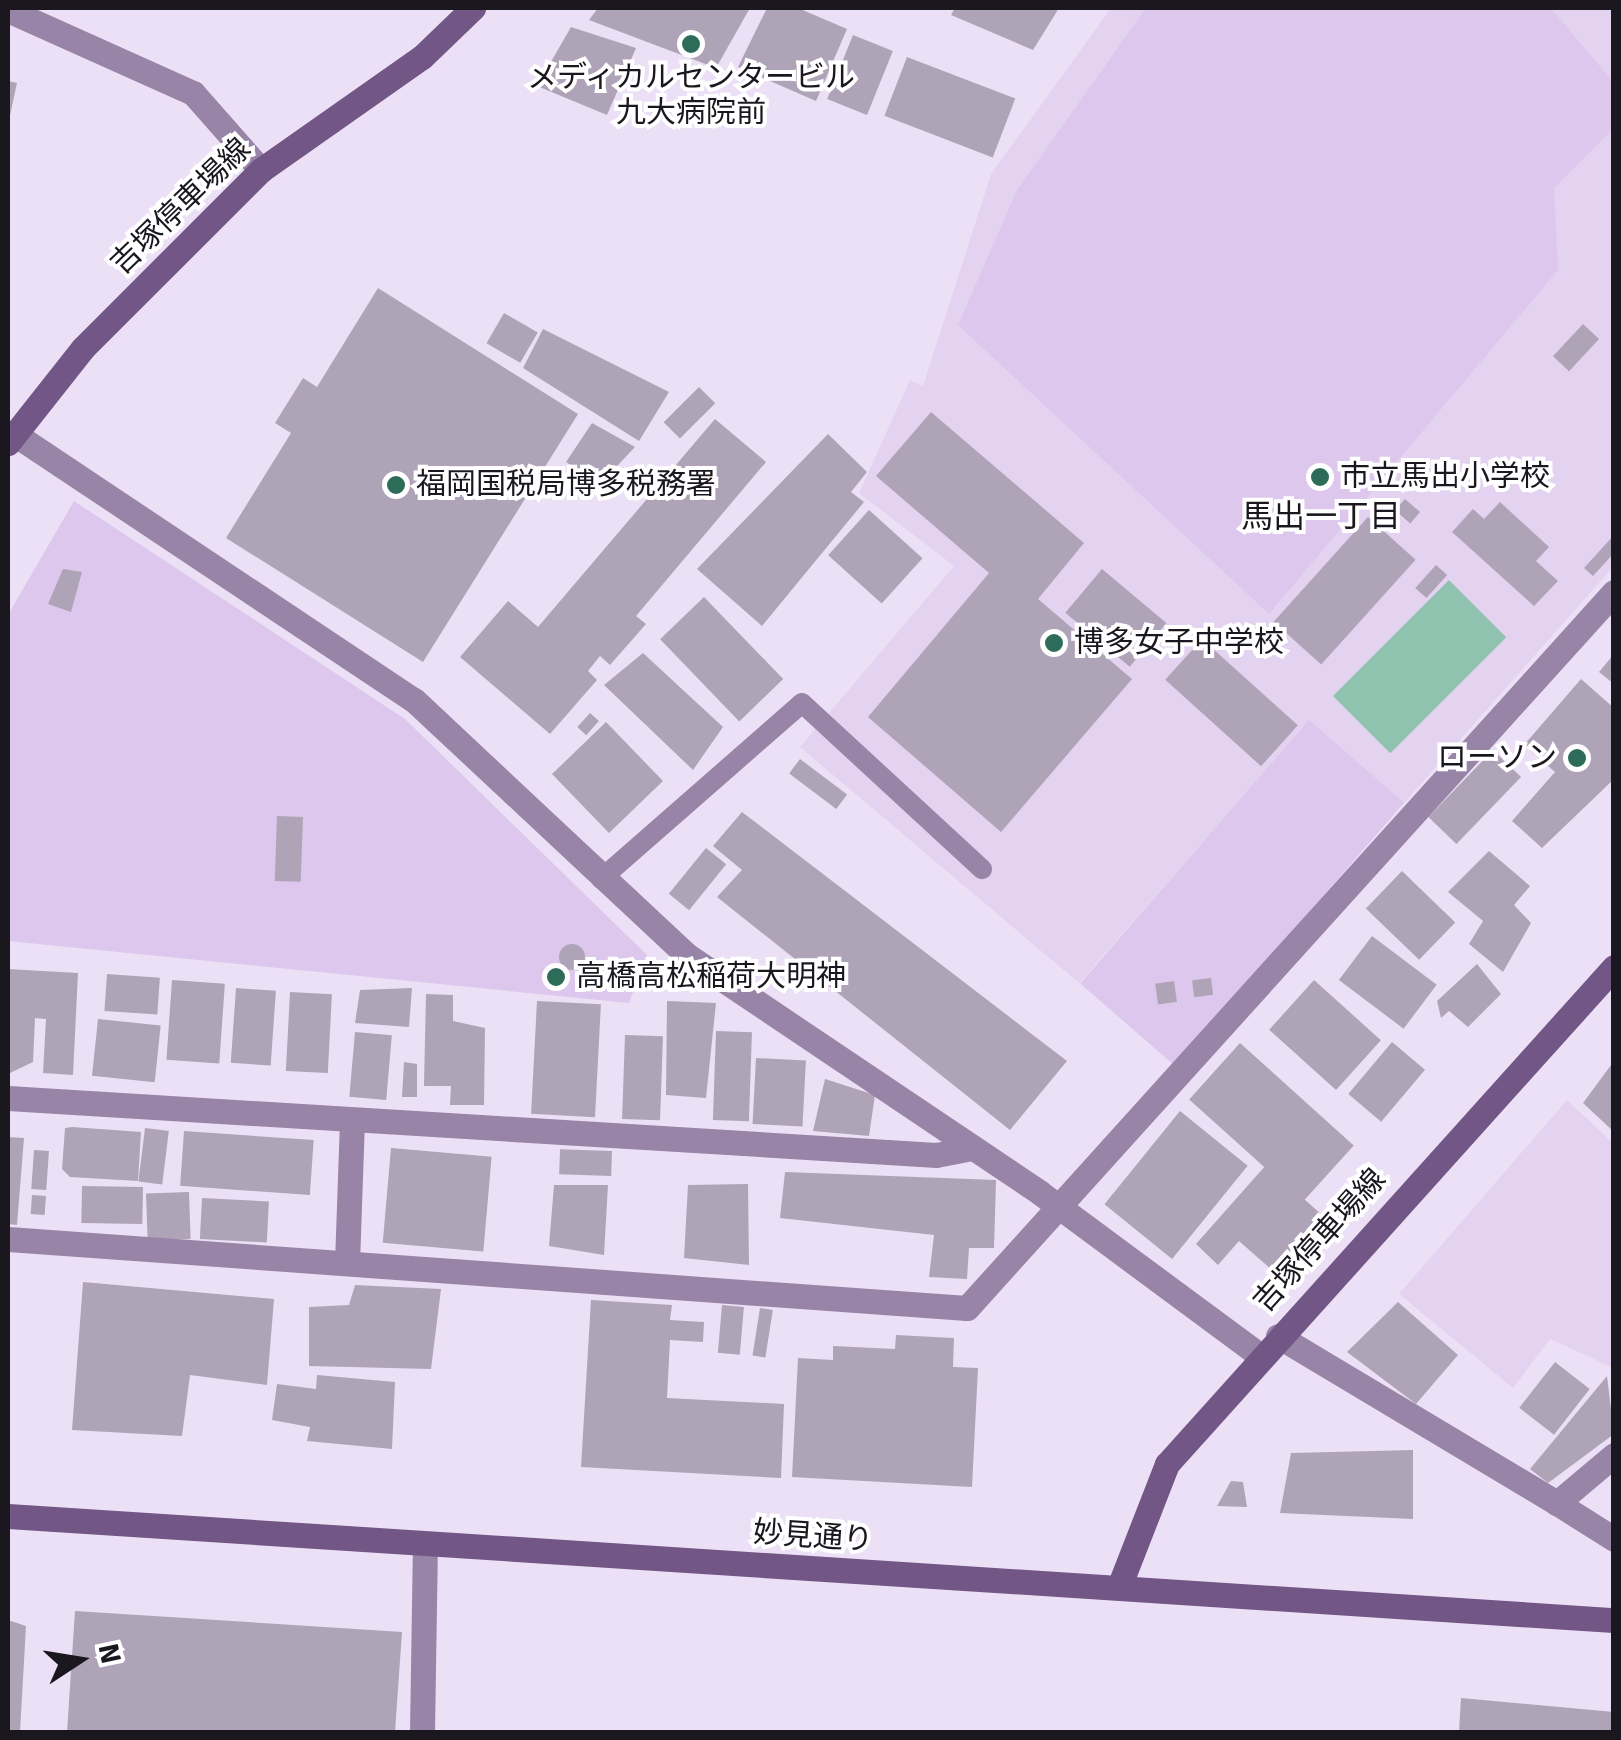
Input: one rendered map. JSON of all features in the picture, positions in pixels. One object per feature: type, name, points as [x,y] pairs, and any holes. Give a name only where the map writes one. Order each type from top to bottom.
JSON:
[{"type":"main road","name":"吉塚停車場線","points":[[10,438],[83,348],[261,170],[422,57],[472,8]]},
{"type":"main road","name":"吉塚停車場線","points":[[1119,1587],[1167,1464],[1614,966]]},
{"type":"main road","name":"妙見通り","points":[[8,1516],[1614,1620]]},
{"type":"street","points":[[8,10],[193,93],[261,170]]},
{"type":"street","points":[[10,438],[414,700],[600,879],[685,954],[973,1148],[1261,1356]]},
{"type":"street","points":[[8,1238],[967,1308],[1614,592]]},
{"type":"street","points":[[8,1098],[936,1156],[973,1148]]},
{"type":"street","points":[[347,1263],[352,1122]]},
{"type":"street","points":[[1278,1336],[1614,1538]]},
{"type":"street","points":[[1557,1503],[1614,1455]]},
{"type":"street","points":[[422,1732],[425,1544]]},
{"type":"lane","points":[[600,879],[802,703],[982,869]]},
{"type":"shaded area","name":"市立馬出小学校","points":[[1111,8],[1613,8],[1613,567],[1404,803],[1309,721],[1079,983],[800,747],[954,566],[859,493],[910,380],[923,386],[991,174]]},
{"type":"shaded area","name":"市立馬出小学校","points":[[1146,8],[1551,8],[1613,82],[1613,129],[1554,188],[1558,270],[1269,614],[958,325],[1017,190]]},
{"type":"shaded area","points":[[74,501],[405,719],[647,955],[629,1003],[8,941],[8,615]]},
{"type":"shaded area","points":[[1449,580],[1506,637],[1390,753],[1333,696]]},
{"type":"shaded area","points":[[1309,720],[1404,803],[1175,1066],[1080,983]]},
{"type":"shaded area","points":[[1567,1100],[1613,1143],[1613,1368],[1550,1339],[1513,1388],[1399,1294]]},
{"type":"building","name":"メディカルセンタービル 九大病院前","points":[[598,8],[750,8],[716,68],[589,20]]},
{"type":"building","points":[[767,8],[798,8],[847,29],[816,101],[738,67]]},
{"type":"building","points":[[955,8],[1059,8],[1033,50],[951,15]]},
{"type":"building","points":[[571,27],[636,48],[607,115],[537,86]]},
{"type":"building","points":[[853,35],[893,51],[867,115],[827,99]]},
{"type":"building","points":[[907,57],[1015,99],[993,157],[884,116]]},
{"type":"building","points":[[8,81],[17,83],[9,120],[8,120]]},
{"type":"building","name":"福岡国税局博多税務署","points":[[378,288],[578,414],[423,662],[226,538],[291,433],[275,423],[303,378],[317,387]]},
{"type":"building","points":[[504,313],[538,332],[520,363],[486,343]]},
{"type":"building","points":[[1583,324],[1599,339],[1569,371],[1553,356]]},
{"type":"building","points":[[543,329],[669,392],[639,441],[523,368]]},
{"type":"building","points":[[699,387],[715,403],[680,439],[664,422]]},
{"type":"building","points":[[931,412],[1084,543],[1038,599],[1132,679],[1001,832],[868,717],[989,573],[876,476]]},
{"type":"building","points":[[715,419],[766,462],[636,616],[646,624],[610,665],[600,656],[588,671],[597,680],[550,734],[460,657],[508,601],[538,627]]},
{"type":"building","points":[[592,423],[635,447],[600,484],[566,462]]},
{"type":"building","points":[[828,434],[867,472],[851,492],[864,502],[762,626],[697,569]]},
{"type":"building","points":[[1405,499],[1420,512],[1410,523],[1395,510]]},
{"type":"building","points":[[1500,502],[1549,547],[1536,561],[1558,581],[1534,606],[1452,532],[1473,509],[1484,519]]},
{"type":"building","points":[[869,510],[923,558],[882,604],[828,555]]},
{"type":"building","points":[[1368,517],[1416,560],[1321,665],[1274,622]]},
{"type":"building","points":[[1614,535],[1614,553],[1593,576],[1584,568]]},
{"type":"building","points":[[1436,565],[1447,575],[1426,598],[1415,588]]},
{"type":"building","points":[[63,569],[82,572],[71,612],[48,604]]},
{"type":"building","points":[[1102,569],[1166,623],[1130,667],[1065,613]]},
{"type":"building","points":[[704,597],[783,679],[739,721],[660,639]]},
{"type":"building","points":[[1202,639],[1298,725],[1261,766],[1165,680]]},
{"type":"building","points":[[643,653],[723,727],[693,770],[604,685]]},
{"type":"building","points":[[1614,654],[1614,684],[1599,672]]},
{"type":"building","name":"ローソン","points":[[1581,679],[1614,708],[1614,779],[1542,848],[1512,821],[1555,772],[1524,745]]},
{"type":"building","points":[[590,713],[599,721],[586,735],[577,727]]},
{"type":"building","points":[[606,722],[663,781],[609,833],[552,774]]},
{"type":"building","points":[[1493,750],[1521,777],[1456,844],[1428,817]]},
{"type":"building","points":[[800,759],[847,795],[836,809],[789,773]]},
{"type":"building","points":[[742,812],[1067,1061],[1010,1130],[717,897],[742,870],[713,846]]},
{"type":"building","points":[[277,816],[303,817],[301,882],[275,881]]},
{"type":"building","points":[[706,848],[726,864],[689,910],[669,894]]},
{"type":"building","points":[[1489,851],[1530,886],[1514,905],[1531,923],[1503,972],[1469,944],[1483,921],[1448,892]]},
{"type":"building","points":[[1402,871],[1455,922],[1419,960],[1366,908]]},
{"type":"building","points":[[1372,936],[1437,985],[1404,1029],[1339,980]]},
{"type":"building","points":[[572,944],[581,948],[585,957],[581,966],[572,970],[563,966],[559,957],[563,948]]},
{"type":"building","points":[[1477,964],[1501,994],[1468,1027],[1449,1011],[1441,1018],[1437,1001]]},
{"type":"building","points":[[8,969],[78,973],[73,1075],[43,1073],[46,1019],[35,1018],[33,1062],[8,1074]]},
{"type":"building","points":[[107,974],[160,978],[157,1015],[104,1011]]},
{"type":"building","points":[[1211,978],[1213,995],[1194,997],[1192,980]]},
{"type":"building","points":[[172,980],[225,984],[219,1064],[166,1060]]},
{"type":"building","points":[[1314,980],[1381,1040],[1336,1090],[1269,1030]]},
{"type":"building","points":[[1174,981],[1177,1002],[1158,1004],[1155,984]]},
{"type":"building","points":[[236,988],[276,991],[271,1066],[231,1063]]},
{"type":"building","points":[[412,988],[409,1027],[355,1023],[360,990]]},
{"type":"building","points":[[290,992],[332,994],[328,1073],[286,1071]]},
{"type":"building","points":[[426,994],[453,995],[453,1021],[485,1028],[484,1105],[450,1105],[451,1086],[424,1086]]},
{"type":"building","points":[[537,1001],[601,1004],[595,1117],[531,1114]]},
{"type":"building","points":[[667,1001],[716,1003],[706,1098],[666,1095]]},
{"type":"building","points":[[98,1019],[161,1026],[155,1082],[92,1076]]},
{"type":"building","points":[[716,1031],[752,1032],[749,1121],[713,1120]]},
{"type":"building","points":[[355,1032],[392,1035],[386,1100],[349,1097]]},
{"type":"building","points":[[625,1035],[663,1036],[660,1120],[622,1119]]},
{"type":"building","points":[[1392,1042],[1425,1070],[1381,1122],[1348,1094]]},
{"type":"building","points":[[1240,1043],[1354,1145],[1303,1202],[1189,1099]]},
{"type":"building","points":[[756,1058],[806,1061],[802,1127],[753,1124]]},
{"type":"building","points":[[1614,1061],[1614,1132],[1583,1103]]},
{"type":"building","points":[[404,1062],[417,1064],[417,1097],[402,1097]]},
{"type":"building","points":[[825,1079],[875,1095],[869,1136],[813,1131]]},
{"type":"building","points":[[1180,1111],[1248,1166],[1172,1259],[1104,1204]]},
{"type":"building","points":[[65,1128],[141,1132],[138,1181],[70,1177],[62,1169]]},
{"type":"building","points":[[145,1128],[169,1131],[162,1185],[138,1182]]},
{"type":"building","points":[[184,1131],[314,1140],[310,1195],[180,1186]]},
{"type":"building","points":[[8,1137],[24,1138],[17,1225],[8,1224]]},
{"type":"building","points":[[391,1148],[492,1157],[483,1251],[383,1243]]},
{"type":"building","points":[[560,1149],[612,1151],[611,1176],[559,1174]]},
{"type":"building","points":[[34,1150],[49,1151],[46,1190],[31,1189]]},
{"type":"building","points":[[1266,1165],[1322,1215],[1273,1271],[1239,1241],[1218,1265],[1196,1244]]},
{"type":"building","points":[[785,1172],[996,1180],[994,1248],[969,1248],[967,1279],[929,1277],[934,1235],[780,1218]]},
{"type":"building","points":[[748,1184],[749,1265],[684,1258],[688,1185]]},
{"type":"building","points":[[554,1185],[608,1185],[604,1255],[549,1246]]},
{"type":"building","points":[[82,1186],[143,1187],[142,1224],[81,1223]]},
{"type":"building","points":[[189,1192],[191,1239],[148,1240],[146,1194]]},
{"type":"building","points":[[32,1195],[46,1196],[45,1215],[31,1214]]},
{"type":"building","points":[[202,1198],[269,1202],[267,1242],[200,1239]]},
{"type":"building","points":[[83,1282],[274,1299],[267,1385],[190,1375],[182,1436],[72,1430]]},
{"type":"building","points":[[355,1285],[441,1289],[431,1369],[309,1366],[309,1307],[349,1305]]},
{"type":"building","points":[[591,1300],[672,1305],[670,1320],[704,1322],[703,1342],[670,1340],[667,1398],[784,1404],[781,1478],[581,1467]]},
{"type":"building","points":[[1398,1302],[1458,1355],[1416,1404],[1347,1352]]},
{"type":"building","points":[[722,1305],[744,1307],[740,1355],[718,1353]]},
{"type":"building","points":[[760,1308],[773,1310],[765,1357],[752,1355]]},
{"type":"building","points":[[896,1335],[954,1338],[953,1367],[978,1368],[972,1487],[792,1477],[798,1358],[833,1360],[833,1346],[895,1349]]},
{"type":"building","points":[[1555,1362],[1590,1389],[1554,1435],[1519,1408]]},
{"type":"building","points":[[317,1375],[395,1382],[392,1449],[307,1441],[310,1427],[272,1420],[277,1384],[316,1389]]},
{"type":"building","points":[[1607,1376],[1614,1434],[1548,1483],[1530,1469]]},
{"type":"building","points":[[1413,1450],[1413,1519],[1280,1513],[1291,1453]]},
{"type":"building","points":[[1231,1481],[1243,1482],[1247,1507],[1217,1506]]},
{"type":"building","points":[[75,1611],[402,1632],[395,1732],[67,1732]]},
{"type":"building","points":[[8,1620],[26,1626],[20,1732],[8,1732]]},
{"type":"building","points":[[1461,1698],[1614,1712],[1614,1732],[1459,1732]]},
{"type":"place","name":"メディカルセンタービル 九大病院前","points":[[691,44]]},
{"type":"place","name":"市立馬出小学校","points":[[1320,477]]},
{"type":"place","name":"福岡国税局博多税務署","points":[[396,485]]},
{"type":"place","name":"博多女子中学校","points":[[1054,643]]},
{"type":"place","name":"ローソン","points":[[1577,758]]},
{"type":"place","name":"高橋高松稲荷大明神","points":[[556,977]]},
{"type":"district","name":"馬出一丁目","points":[[1321,517]]}]
